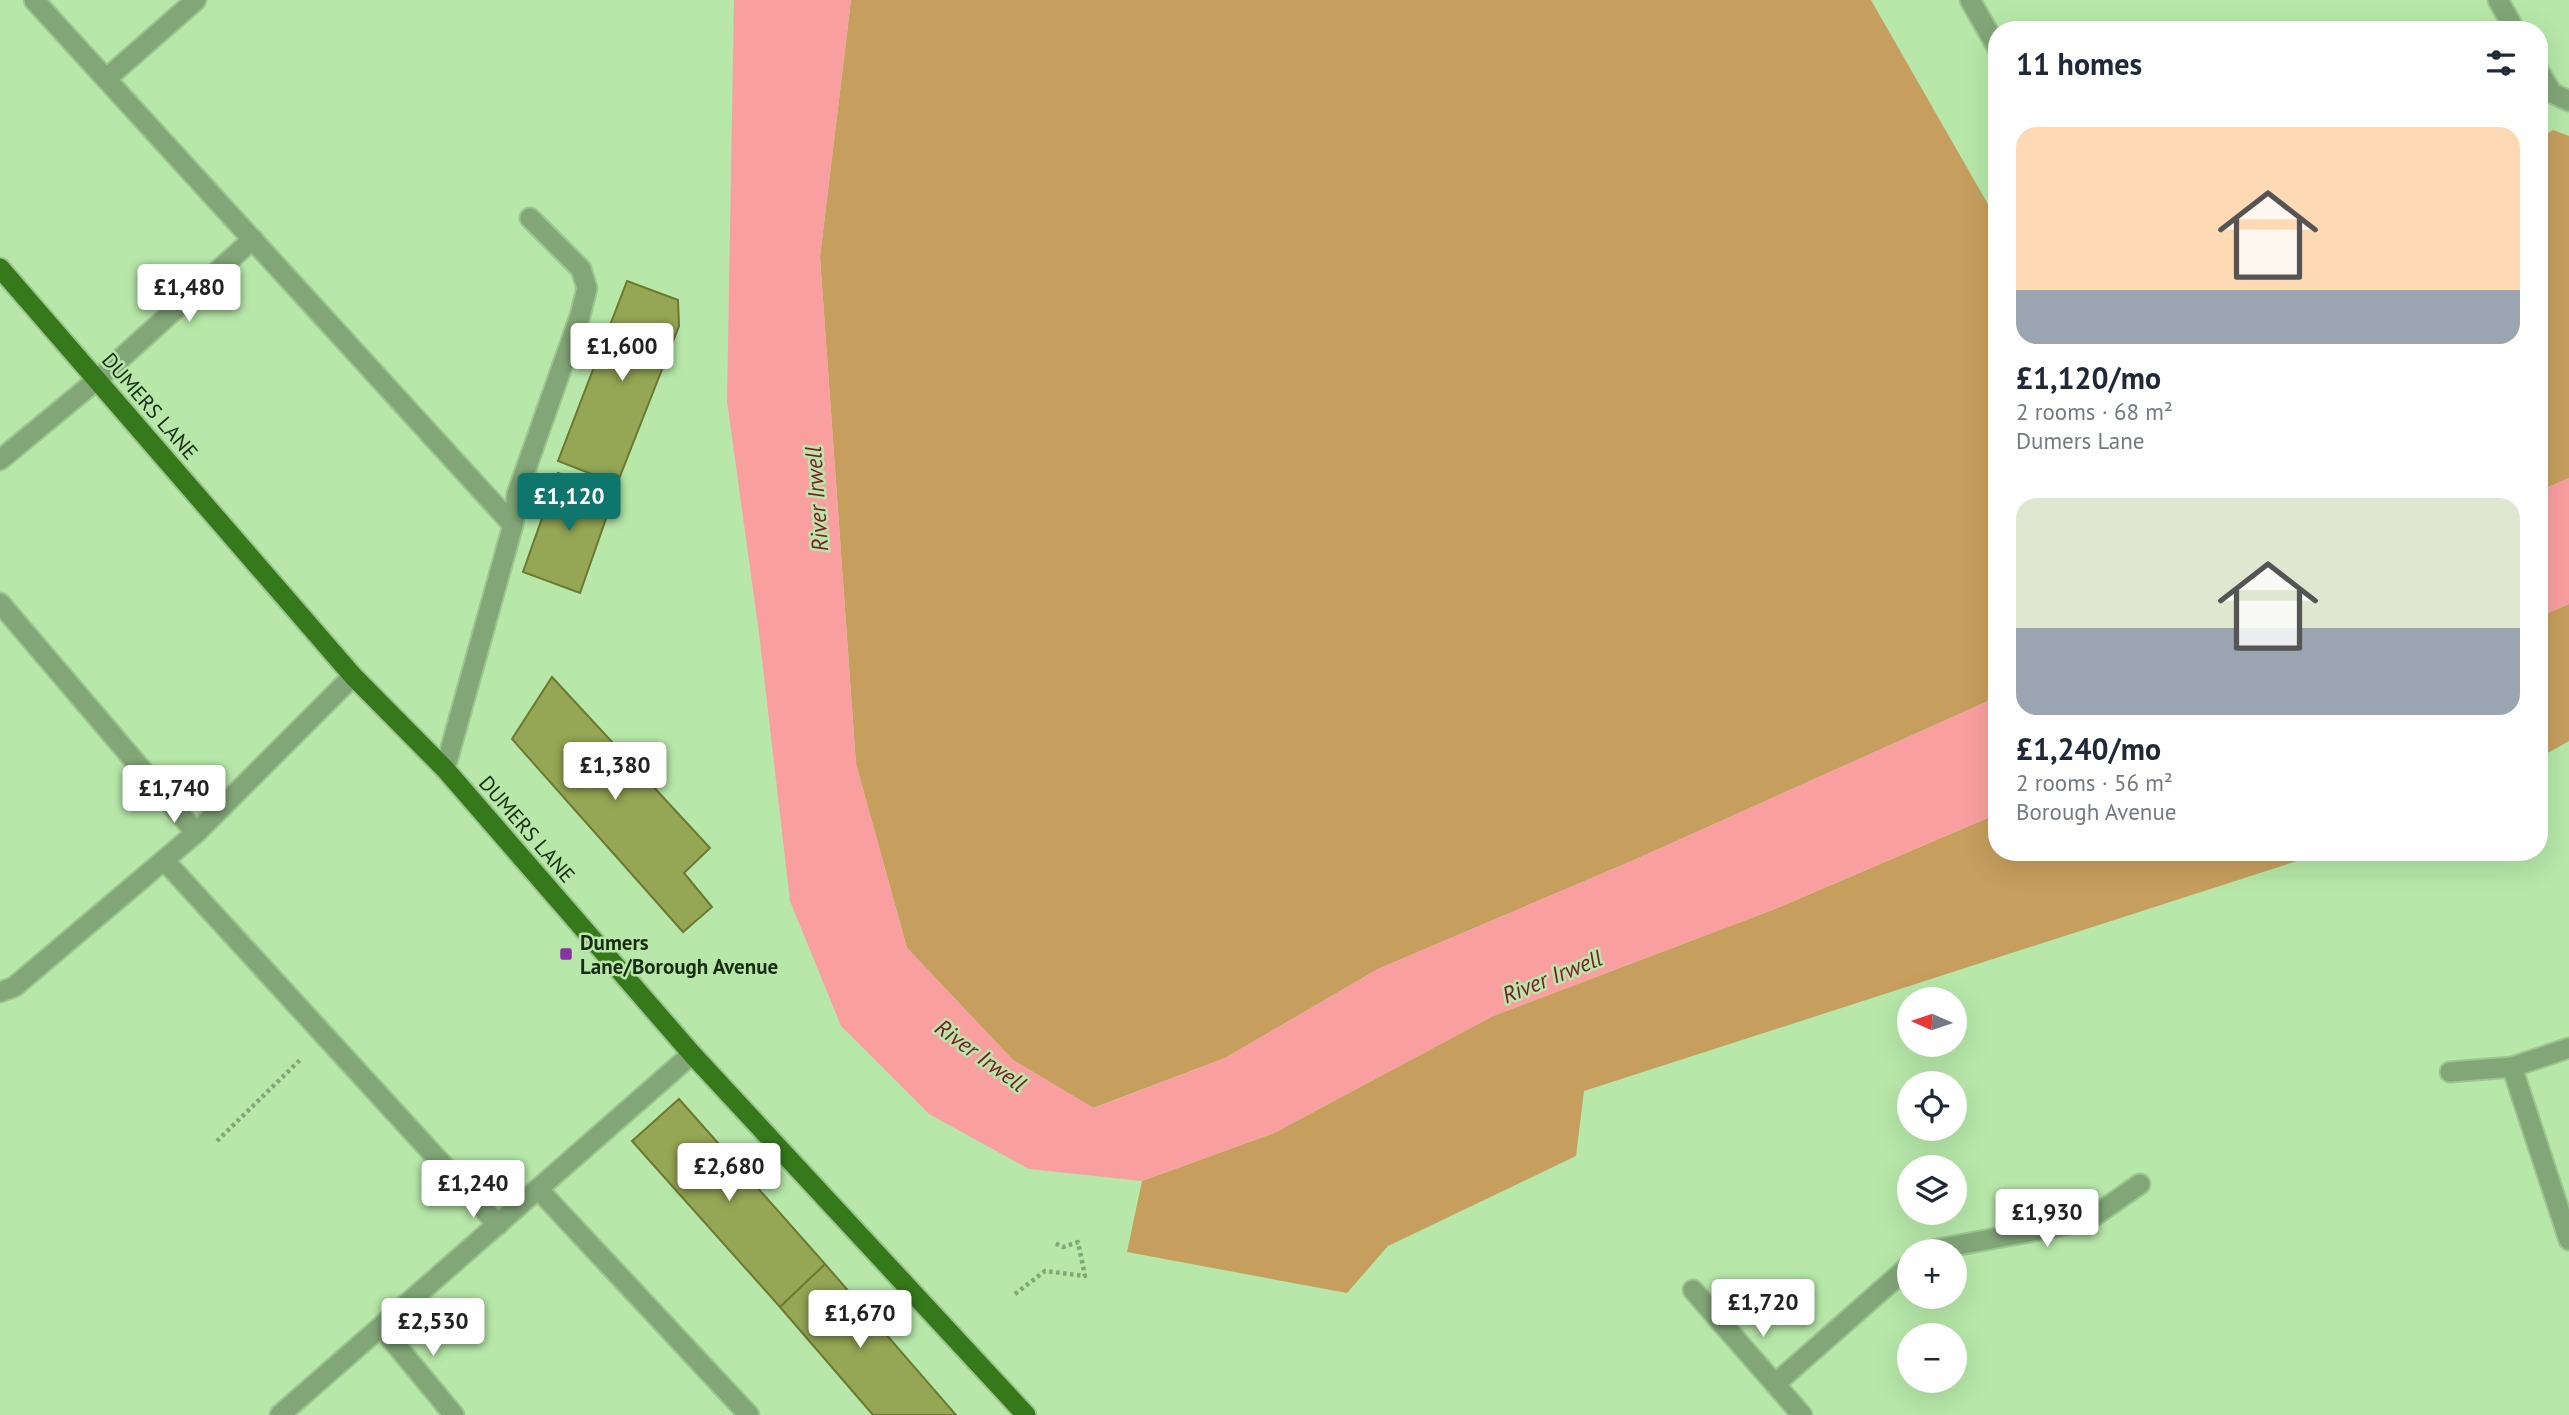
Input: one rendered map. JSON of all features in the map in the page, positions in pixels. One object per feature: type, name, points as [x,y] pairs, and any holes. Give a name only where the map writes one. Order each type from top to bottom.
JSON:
[{"type":"main road","name":"DUMERS LANE","points":[[0,268],[354,676],[445,769],[692,1054],[1026,1415]]},
{"type":"street","points":[[34,0],[513,525]]},
{"type":"street","points":[[106,79],[196,0]]},
{"type":"street","points":[[1970,0],[1988,31]]},
{"type":"street","points":[[2498,0],[2510,21]]},
{"type":"street","points":[[445,769],[513,525],[517,494],[580,316],[587,288],[581,269],[530,218]]},
{"type":"street","points":[[0,460],[97,379],[253,239]]},
{"type":"street","points":[[0,603],[196,833]]},
{"type":"street","points":[[0,992],[14,988],[196,833],[354,676]]},
{"type":"street","points":[[164,860],[498,1225]]},
{"type":"street","points":[[2450,1072],[2512,1068],[2569,1048]]},
{"type":"street","points":[[280,1415],[692,1054]]},
{"type":"street","points":[[2512,1068],[2569,1240]]},
{"type":"street","points":[[1967,1244],[2087,1221],[2140,1185]]},
{"type":"street","points":[[538,1189],[749,1415]]},
{"type":"street","points":[[1775,1384],[1897,1277]]},
{"type":"street","points":[[1693,1290],[1802,1415]]},
{"type":"street","points":[[380,1327],[454,1415]]},
{"type":"path","points":[[217,1141],[325,1036]]},
{"type":"path","points":[[1015,1294],[1045,1270],[1085,1276],[1078,1242],[1063,1247],[1053,1242]]},
{"type":"shaded area","points":[[851,0],[1871,0],[1988,204],[1988,701],[1634,860],[1378,969],[1225,1058],[1093,1108],[1013,1060],[907,948],[856,764],[820,257]]},
{"type":"shaded area","points":[[2553,130],[2569,136],[2569,478],[2548,487],[2548,133]]},
{"type":"shaded area","points":[[2569,604],[2569,741],[2548,753],[2548,613]]},
{"type":"shaded area","points":[[1988,818],[1988,861],[2297,861],[1906,987],[1897,987],[1897,990],[1584,1091],[1576,1156],[1388,1246],[1347,1293],[1127,1252],[1142,1181],[1274,1133],[1493,1016],[1775,909]]},
{"type":"water","name":"River Irwell","points":[[734,0],[851,0],[820,257],[856,764],[907,948],[1013,1060],[1094,1108],[1225,1058],[1378,969],[1634,860],[1988,701],[1988,818],[1775,909],[1493,1016],[1274,1133],[1142,1181],[1029,1169],[929,1114],[841,1026],[790,901],[759,633],[727,401]]},
{"type":"water","points":[[2569,478],[2569,604],[2548,613],[2548,487]]},
{"type":"building","points":[[627,281],[678,300],[679,326],[617,484],[558,461]]},
{"type":"building","points":[[558,473],[615,493],[580,593],[523,572]]},
{"type":"building","points":[[552,677],[710,848],[684,873],[712,907],[683,932],[512,739]]},
{"type":"building","points":[[679,1099],[825,1264],[780,1307],[632,1141]]},
{"type":"building","points":[[825,1264],[956,1415],[873,1415],[780,1307]]},
{"type":"place","name":"Dumers Lane/Borough Avenue","points":[[566,954]]}]
